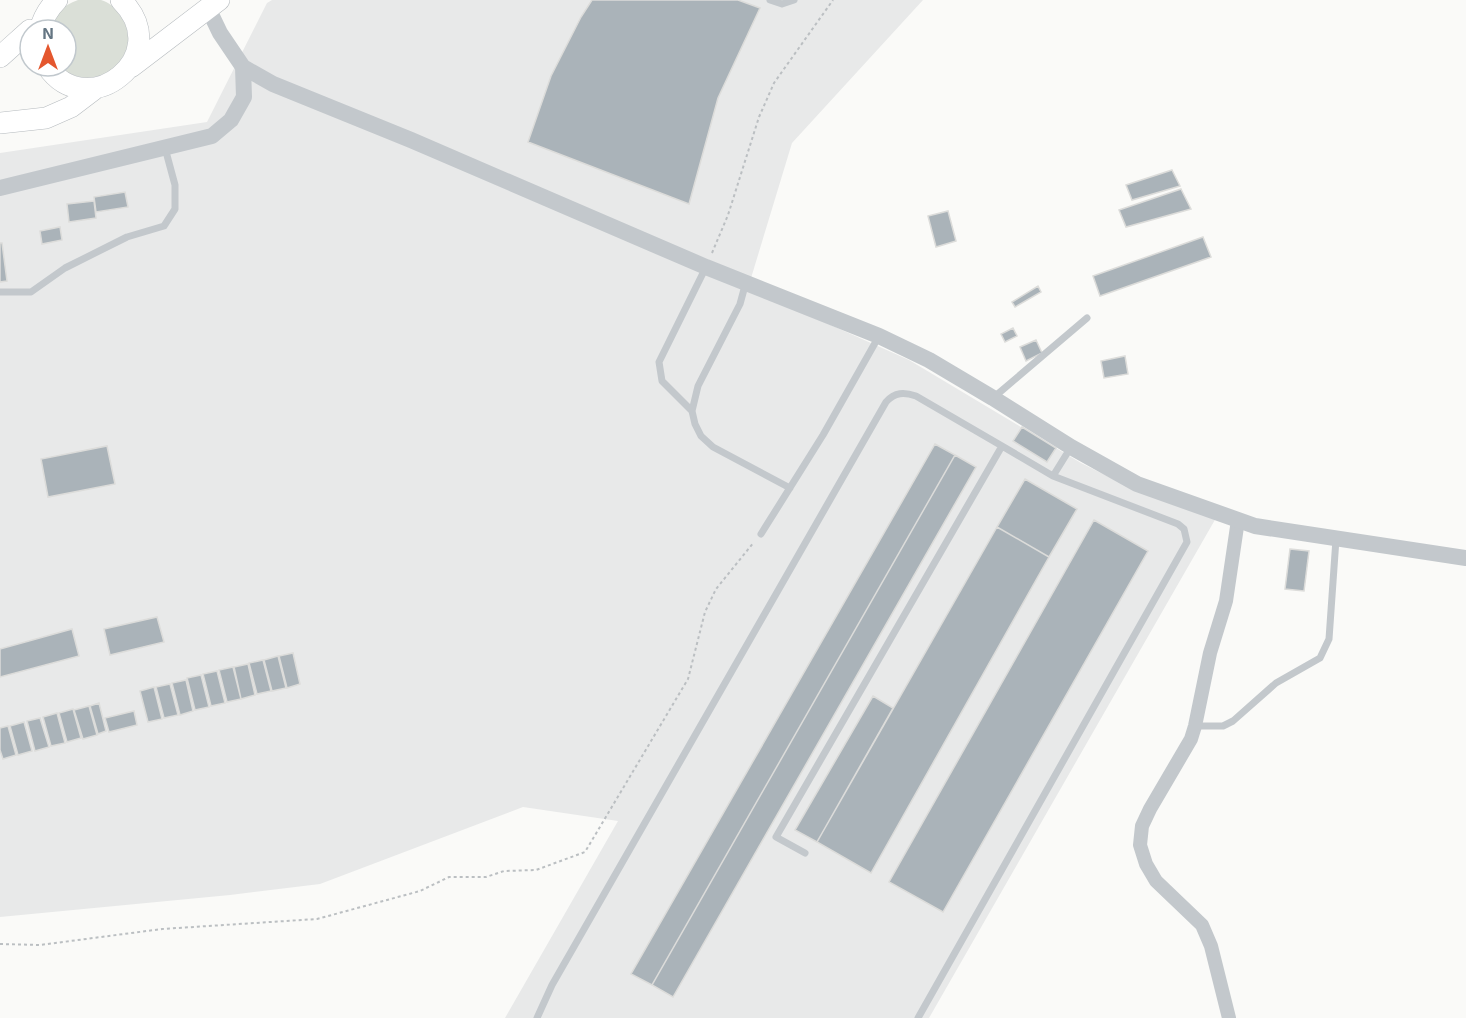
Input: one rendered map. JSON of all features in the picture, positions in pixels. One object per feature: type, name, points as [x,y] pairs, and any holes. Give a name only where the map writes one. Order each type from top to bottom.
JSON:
[{"type":"main road","points":[[42,18],[57,0]]},
{"type":"main road","points":[[122,0],[136,19],[139,32],[136,57],[129,69]]},
{"type":"main road","points":[[58,78],[70,85],[83,88],[96,88],[109,84],[120,78],[213,4]]},
{"type":"main road","points":[[0,57],[18,42]]},
{"type":"main road","points":[[0,123],[46,118],[71,108],[96,88]]},
{"type":"street","points":[[213,4],[220,33],[243,67],[273,84],[411,140],[706,267],[879,336],[929,360],[1071,447],[1137,484],[1255,526],[1466,558]]},
{"type":"street","points":[[0,188],[212,136],[231,120],[244,97],[243,67]]},
{"type":"street","points":[[1229,1018],[1212,946],[1202,925],[1156,881],[1146,864],[1140,845],[1142,826],[1191,739],[1195,726],[1210,653],[1226,601],[1238,520]]},
{"type":"lane","points":[[770,0],[782,4],[794,0]]},
{"type":"lane","points":[[0,292],[31,292],[65,268],[127,237],[164,226],[175,209],[175,185],[165,148]]},
{"type":"lane","points":[[692,411],[662,381],[659,362],[706,267]]},
{"type":"lane","points":[[746,282],[740,304],[698,386],[692,411],[701,436],[713,447],[790,488]]},
{"type":"lane","points":[[993,398],[1087,318]]},
{"type":"lane","points":[[761,534],[823,435],[879,336]]},
{"type":"lane","points":[[537,1018],[552,985],[886,402],[891,395],[899,393],[916,396],[1053,476],[1178,524],[1184,529],[1187,542],[918,1018]]},
{"type":"lane","points":[[805,853],[776,837],[1002,446]]},
{"type":"lane","points":[[1053,476],[1071,447]]},
{"type":"lane","points":[[1195,726],[1222,726],[1233,721],[1276,683],[1320,658],[1329,639],[1336,539]]},
{"type":"path","points":[[706,267],[728,214],[759,117],[774,83],[833,0]]},
{"type":"path","points":[[0,944],[40,945],[162,929],[317,919],[420,891],[449,877],[486,877],[504,871],[536,870],[585,852],[688,679],[705,612],[716,589],[761,534]]},
{"type":"shaded area","points":[[78,0],[107,2],[117,12],[127,29],[128,43],[123,57],[102,75],[88,78],[78,76],[78,18],[56,18],[68,5]]},
{"type":"shaded area","points":[[272,0],[923,0],[792,143],[748,288],[909,360],[1081,463],[1139,492],[1216,518],[929,1018],[505,1018],[618,821],[523,807],[320,884],[0,917],[0,153],[207,122],[267,3]]},
{"type":"building","points":[[592,0],[738,0],[760,8],[718,98],[689,204],[528,142],[551,76]]},
{"type":"building","points":[[1172,170],[1180,186],[1132,200],[1126,185]]},
{"type":"building","points":[[1181,189],[1191,209],[1126,227],[1119,210]]},
{"type":"building","points":[[125,192],[128,207],[96,212],[94,197]]},
{"type":"building","points":[[94,201],[96,218],[69,222],[67,204]]},
{"type":"building","points":[[948,211],[956,241],[936,247],[928,216]]},
{"type":"building","points":[[60,227],[62,240],[42,244],[40,231]]},
{"type":"building","points":[[1203,237],[1211,257],[1100,296],[1093,276]]},
{"type":"building","points":[[0,243],[2,243],[7,281],[0,282]]},
{"type":"building","points":[[1038,286],[1041,292],[1015,307],[1012,302]]},
{"type":"building","points":[[1013,328],[1017,336],[1005,342],[1001,334]]},
{"type":"building","points":[[1036,340],[1042,353],[1026,361],[1020,347]]},
{"type":"building","points":[[1125,356],[1128,374],[1104,378],[1101,361]]},
{"type":"building","points":[[1022,427],[1056,448],[1047,462],[1013,441]]},
{"type":"building","points":[[935,444],[955,455],[652,985],[631,974]]},
{"type":"building","points":[[107,446],[115,484],[48,497],[41,459]]},
{"type":"building","points":[[955,455],[976,467],[673,997],[652,985]]},
{"type":"building","points":[[1025,479],[1077,509],[1049,557],[997,527]]},
{"type":"building","points":[[1094,520],[1148,551],[943,912],[889,882]]},
{"type":"building","points":[[997,527],[1049,557],[871,873],[817,842]]},
{"type":"building","points":[[1290,549],[1309,551],[1304,591],[1285,589]]},
{"type":"building","points":[[157,617],[164,642],[110,655],[104,629]]},
{"type":"building","points":[[72,629],[79,656],[0,677],[0,649]]},
{"type":"building","points":[[293,653],[300,684],[287,688],[279,656]]},
{"type":"building","points":[[278,656],[286,688],[272,691],[264,660]]},
{"type":"building","points":[[263,660],[271,691],[257,694],[249,663]]},
{"type":"building","points":[[248,664],[255,695],[241,699],[234,667]]},
{"type":"building","points":[[233,667],[241,699],[227,702],[219,670]]},
{"type":"building","points":[[217,671],[225,703],[211,706],[203,674]]},
{"type":"building","points":[[201,675],[209,707],[195,710],[187,678]]},
{"type":"building","points":[[186,680],[193,711],[180,715],[172,683]]},
{"type":"building","points":[[170,684],[178,715],[164,718],[156,687]]},
{"type":"building","points":[[154,687],[162,719],[148,722],[140,691]]},
{"type":"building","points":[[873,696],[893,708],[817,842],[795,830]]},
{"type":"building","points":[[99,703],[106,731],[98,734],[90,706]]},
{"type":"building","points":[[89,706],[97,735],[83,739],[74,710]]},
{"type":"building","points":[[73,709],[81,738],[67,742],[59,713]]},
{"type":"building","points":[[134,711],[137,725],[109,732],[105,718]]},
{"type":"building","points":[[57,713],[65,743],[51,746],[43,717]]},
{"type":"building","points":[[40,718],[49,747],[35,751],[27,721]]},
{"type":"building","points":[[24,722],[32,751],[18,755],[10,726]]},
{"type":"building","points":[[8,726],[16,755],[3,759],[0,750],[0,728]]}]
